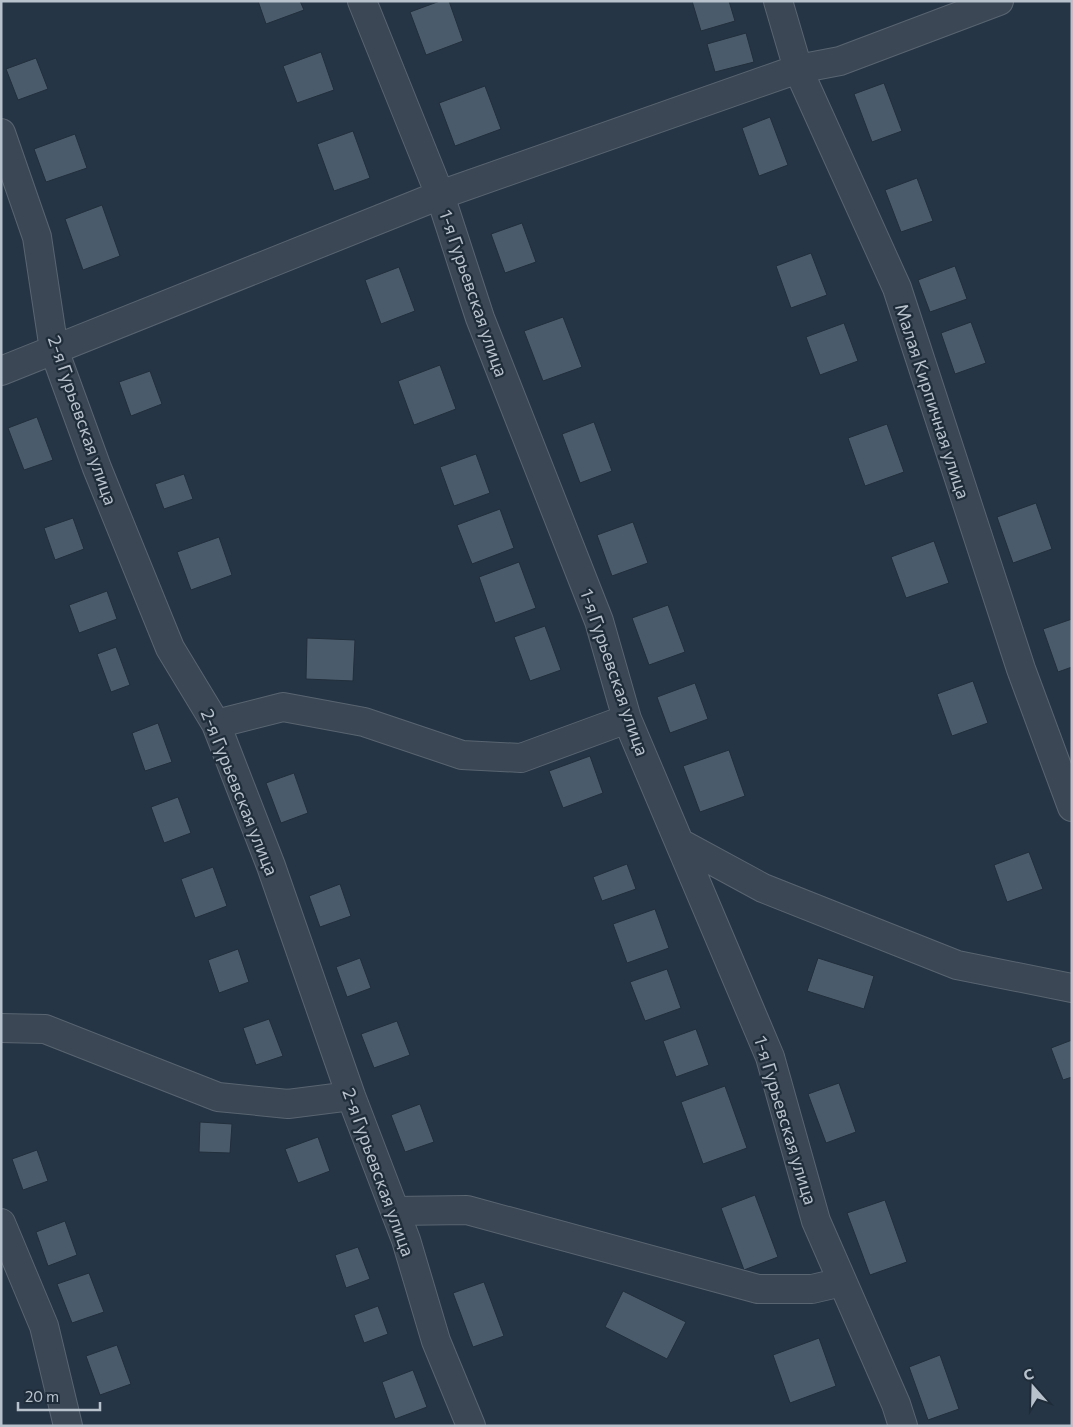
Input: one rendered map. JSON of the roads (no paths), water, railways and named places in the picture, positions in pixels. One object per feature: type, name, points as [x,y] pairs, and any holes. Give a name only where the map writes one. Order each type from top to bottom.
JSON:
[{"type":"street","name":"1-я Гурьевская улица","points":[[362,1],[440,195],[480,318],[600,621],[627,719],[770,1057],[816,1221],[903,1426]]},
{"type":"street","name":"Малая Кирпичная улица","points":[[778,1],[798,69],[897,288],[1021,669],[1072,807]]},
{"type":"street","points":[[1,371],[440,195],[798,69],[840,61],[1000,1]]},
{"type":"street","name":"2-я Гурьевская улица","points":[[1,133],[37,236],[54,350],[98,468],[170,648],[216,724],[271,866],[351,1096],[395,1211],[436,1341],[471,1426]]},
{"type":"street","points":[[216,724],[283,707],[364,722],[462,755],[520,758],[627,719]]},
{"type":"street","points":[[680,843],[763,888],[958,965],[1072,988]]},
{"type":"street","points":[[1,1028],[46,1029],[218,1097],[288,1104],[351,1096]]},
{"type":"street","points":[[395,1211],[467,1210],[653,1258],[758,1289],[812,1289],[842,1282]]},
{"type":"street","points":[[1,1223],[44,1326],[68,1426]]}]
